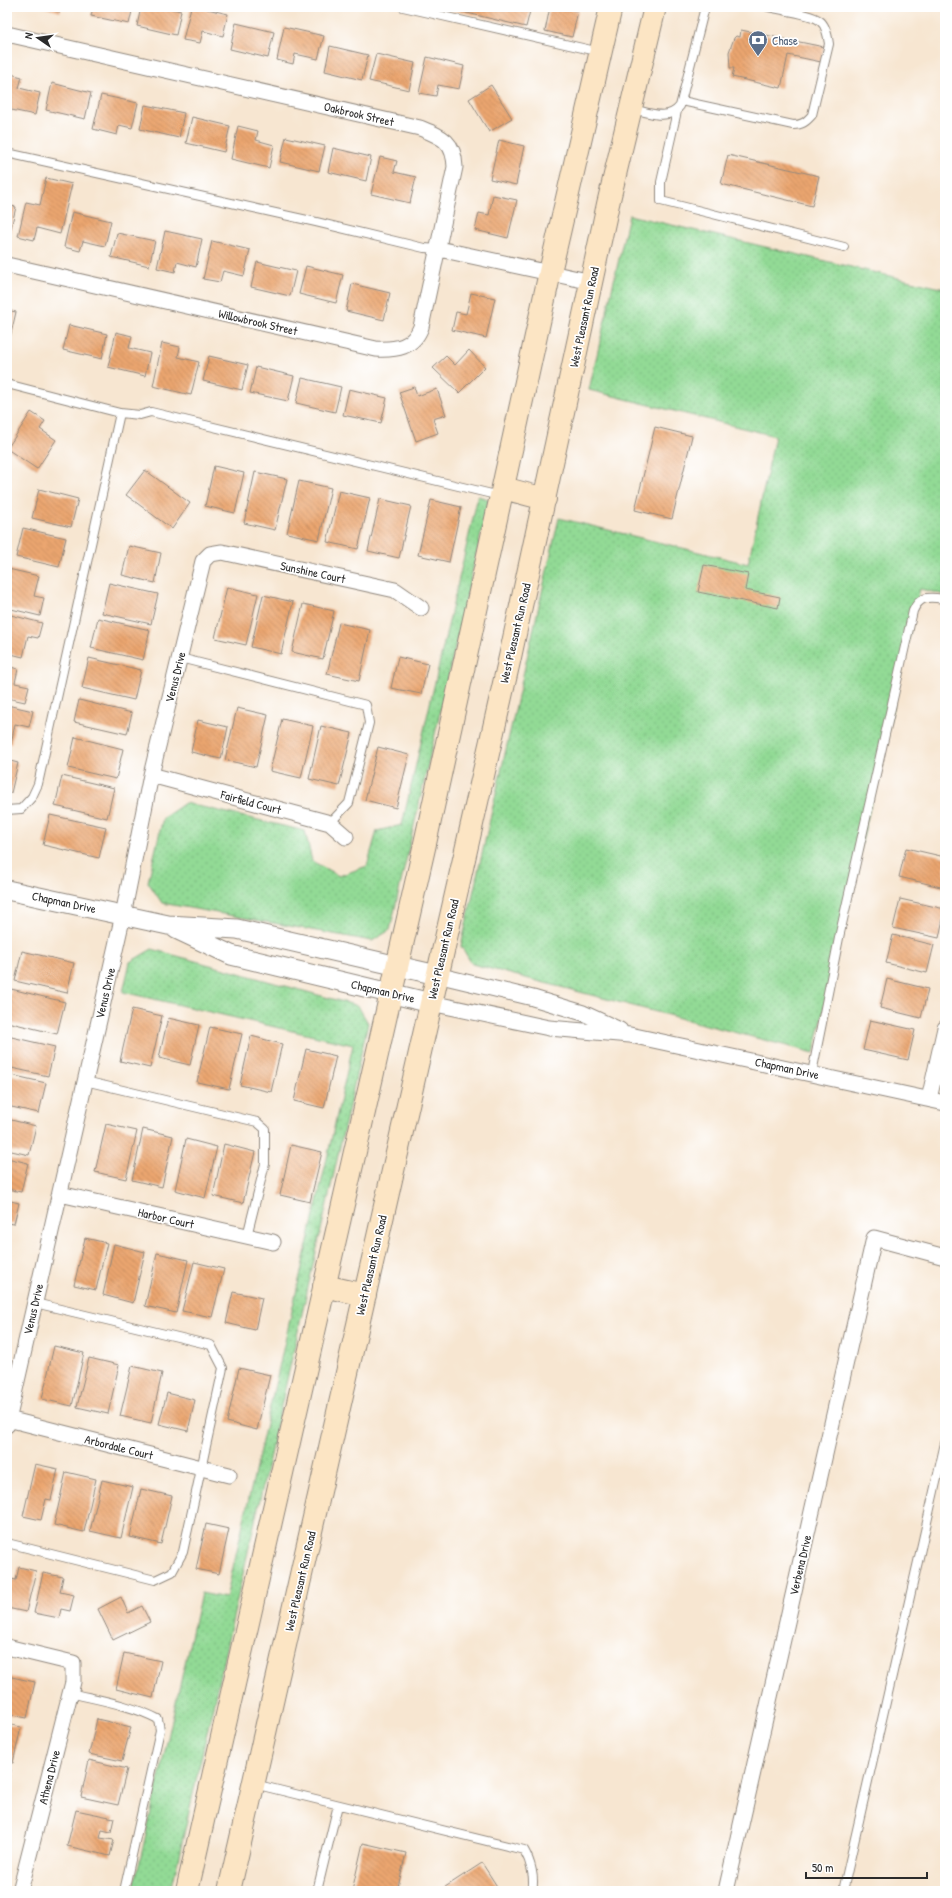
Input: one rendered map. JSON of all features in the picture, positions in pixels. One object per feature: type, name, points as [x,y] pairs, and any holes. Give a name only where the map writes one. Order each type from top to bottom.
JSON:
[{"type":"main road","points":[[187,1891],[397,965],[550,272],[611,7]]},
{"type":"main road","name":"West Pleasant Run Road","points":[[229,1891],[438,975],[631,108],[655,7]]},
{"type":"main road","points":[[502,492],[545,498]]},
{"type":"main road","points":[[324,1286],[365,1295]]},
{"type":"street","name":"Oakbrook Street","points":[[7,34],[420,128],[436,135],[452,147],[455,155],[455,167],[439,249]]},
{"type":"street","name":"Willowbrook Street","points":[[7,265],[376,349],[389,350],[402,348],[418,335],[439,249]]},
{"type":"street","points":[[439,249],[592,282]]},
{"type":"street","name":"Sunshine Court","points":[[203,561],[210,554],[222,552],[395,590],[421,608]]},
{"type":"street","name":"Venus Drive","points":[[8,1422],[123,915],[152,775],[203,561]]},
{"type":"street","name":"Fairfield Court","points":[[152,775],[330,823],[346,837]]},
{"type":"street","name":"Chapman Drive","points":[[7,890],[168,925],[237,929],[397,965],[533,998],[576,1011],[630,1034]]},
{"type":"street","name":"Chapman Drive","points":[[168,925],[231,955],[431,1003],[549,1028],[630,1034],[945,1103]]},
{"type":"street","points":[[929,1099],[945,1028]]},
{"type":"street","name":"Harbor Court","points":[[60,1194],[273,1242]]},
{"type":"street","name":"Verbena Drive","points":[[726,1891],[874,1238],[945,1257]]},
{"type":"street","name":"Arbordale Court","points":[[8,1422],[229,1475]]},
{"type":"street","name":"Athena Drive","points":[[7,1647],[73,1663],[73,1682],[20,1891]]},
{"type":"lane","points":[[403,7],[601,52]]},
{"type":"lane","points":[[705,7],[682,101],[677,110],[661,182],[661,201],[844,247]]},
{"type":"lane","points":[[682,101],[793,125],[799,125],[812,115],[829,44],[826,32],[821,21],[814,17],[768,7]]},
{"type":"lane","points":[[631,108],[665,116],[677,110]]},
{"type":"lane","points":[[7,153],[316,222],[424,248],[439,249]]},
{"type":"lane","points":[[7,384],[120,413],[140,415],[152,412],[502,492]]},
{"type":"lane","points":[[7,810],[21,809],[32,797],[38,784],[120,413]]},
{"type":"lane","points":[[812,1073],[840,933],[913,611],[917,603],[924,598],[945,599]]},
{"type":"lane","points":[[180,658],[366,705],[369,724],[349,803],[330,823]]},
{"type":"lane","points":[[85,1081],[257,1122],[265,1129],[265,1164],[247,1236]]},
{"type":"lane","points":[[7,1543],[155,1580],[172,1572],[183,1552],[223,1368],[211,1345],[35,1303]]},
{"type":"lane","points":[[843,1891],[945,1442]]},
{"type":"lane","points":[[70,1693],[147,1713],[158,1719],[160,1730],[124,1891]]},
{"type":"lane","points":[[253,1784],[524,1850],[530,1861],[534,1885],[532,1891]]},
{"type":"lane","points":[[317,1891],[338,1805]]},
{"type":"green space","points":[[629,215],[945,289],[945,595],[920,589],[814,1053],[472,964],[461,946],[559,518],[748,564],[775,436],[589,390]]},
{"type":"green space","points":[[478,496],[489,499],[390,930],[372,941],[162,903],[148,882],[163,818],[185,803],[305,831],[312,861],[339,876],[367,866],[377,831],[402,825]]},
{"type":"green space","points":[[152,949],[358,1006],[368,1023],[171,1891],[133,1891],[201,1593],[226,1598],[353,1045],[123,992],[130,962]]},
{"type":"building","points":[[43,7],[61,7],[60,12]]},
{"type":"building","points":[[93,7],[133,7],[129,24],[91,16]]},
{"type":"building","points":[[141,7],[164,7],[181,11],[176,35],[137,26]]},
{"type":"building","points":[[191,7],[208,7],[207,9],[228,14],[223,36],[203,31],[200,43],[183,40]]},
{"type":"building","points":[[442,7],[531,7],[526,27]]},
{"type":"building","points":[[550,7],[561,7],[578,11],[572,37],[545,31]]},
{"type":"building","points":[[236,23],[274,32],[268,58],[230,49]]},
{"type":"building","points":[[284,27],[324,36],[318,59],[295,54],[293,64],[277,60]]},
{"type":"building","name":"Chase","points":[[741,30],[824,47],[821,62],[788,55],[781,88],[732,77],[734,68],[730,68],[729,52],[734,38],[736,36],[740,37]]},
{"type":"building","points":[[330,46],[368,55],[362,80],[325,71]]},
{"type":"building","points":[[376,54],[415,63],[409,90],[369,81]]},
{"type":"building","points":[[427,57],[464,66],[459,89],[438,85],[436,96],[419,93]]},
{"type":"building","points":[[7,73],[22,77],[19,88],[40,93],[35,115],[7,109]]},
{"type":"building","points":[[52,83],[91,93],[85,119],[46,110]]},
{"type":"building","points":[[491,85],[512,118],[489,132],[469,99]]},
{"type":"building","points":[[101,95],[138,103],[132,128],[119,125],[117,135],[93,129]]},
{"type":"building","points":[[145,105],[184,113],[179,138],[140,129]]},
{"type":"building","points":[[192,117],[230,126],[224,152],[186,143]]},
{"type":"building","points":[[238,126],[258,131],[256,140],[274,145],[269,168],[231,159]]},
{"type":"building","points":[[286,137],[325,146],[319,171],[280,162]]},
{"type":"building","points":[[499,140],[524,146],[516,185],[490,179]]},
{"type":"building","points":[[333,148],[371,157],[366,181],[328,172]]},
{"type":"building","points":[[728,155],[819,176],[812,206],[721,184]]},
{"type":"building","points":[[380,157],[397,161],[394,172],[416,177],[410,203],[371,194]]},
{"type":"building","points":[[46,178],[72,184],[60,234],[37,228],[34,240],[18,236],[26,202],[40,205]]},
{"type":"building","points":[[493,195],[517,200],[508,238],[475,230],[479,213],[489,215]]},
{"type":"building","points":[[7,205],[16,207],[10,232],[7,231]]},
{"type":"building","points":[[72,212],[111,221],[105,246],[83,241],[80,251],[64,247]]},
{"type":"building","points":[[165,231],[202,239],[196,267],[177,262],[175,272],[157,268]]},
{"type":"building","points":[[117,233],[155,241],[149,266],[111,257]]},
{"type":"building","points":[[212,241],[250,250],[244,276],[223,271],[220,282],[203,279]]},
{"type":"building","points":[[257,262],[296,271],[290,296],[251,287]]},
{"type":"building","points":[[306,266],[343,275],[336,303],[299,294]]},
{"type":"building","points":[[352,284],[390,293],[384,320],[346,311]]},
{"type":"building","points":[[471,293],[495,298],[486,338],[452,330],[456,312],[466,314]]},
{"type":"building","points":[[7,310],[16,312],[10,338],[7,337]]},
{"type":"building","points":[[69,325],[107,334],[102,359],[63,350]]},
{"type":"building","points":[[116,332],[132,336],[129,348],[150,353],[145,376],[108,367]]},
{"type":"building","points":[[162,343],[180,347],[178,357],[199,362],[191,395],[153,386]]},
{"type":"building","points":[[469,350],[485,367],[459,393],[433,368],[446,356],[455,365]]},
{"type":"building","points":[[209,356],[248,365],[242,390],[203,381]]},
{"type":"building","points":[[256,367],[294,376],[288,401],[250,393]]},
{"type":"building","points":[[302,378],[341,387],[335,412],[296,403]]},
{"type":"building","points":[[414,387],[417,396],[437,389],[446,415],[433,419],[438,433],[416,441],[399,392]]},
{"type":"building","points":[[349,389],[387,398],[381,423],[343,415]]},
{"type":"building","points":[[31,412],[45,421],[40,429],[56,440],[37,469],[7,449]]},
{"type":"building","points":[[655,427],[692,436],[672,519],[635,510]]},
{"type":"building","points":[[214,466],[244,473],[235,513],[205,506]]},
{"type":"building","points":[[145,470],[190,503],[172,529],[126,495]]},
{"type":"building","points":[[255,472],[287,479],[275,530],[244,523]]},
{"type":"building","points":[[299,481],[331,488],[319,540],[287,533]]},
{"type":"building","points":[[39,489],[78,499],[71,527],[32,518]]},
{"type":"building","points":[[339,491],[370,498],[358,549],[327,542]]},
{"type":"building","points":[[380,499],[411,506],[399,558],[368,551]]},
{"type":"building","points":[[431,500],[461,507],[449,562],[418,555]]},
{"type":"building","points":[[23,528],[66,538],[59,567],[16,557]]},
{"type":"building","points":[[129,546],[161,553],[155,583],[122,575]]},
{"type":"building","points":[[704,565],[748,574],[745,590],[780,597],[778,608],[698,592]]},
{"type":"building","points":[[8,569],[39,576],[34,596],[44,598],[40,616],[7,608]]},
{"type":"building","points":[[109,583],[158,594],[151,624],[102,613]]},
{"type":"building","points":[[227,587],[258,594],[246,645],[215,638]]},
{"type":"building","points":[[263,595],[293,602],[281,654],[251,647]]},
{"type":"building","points":[[303,604],[334,611],[323,659],[292,652]]},
{"type":"building","points":[[7,614],[42,623],[38,638],[28,636],[23,657],[7,653]]},
{"type":"building","points":[[98,618],[150,630],[143,660],[91,648]]},
{"type":"building","points":[[339,623],[370,630],[359,681],[327,674]]},
{"type":"building","points":[[398,657],[428,664],[421,694],[391,688]]},
{"type":"building","points":[[89,658],[141,670],[134,700],[82,688]]},
{"type":"building","points":[[7,666],[18,669],[15,683],[29,686],[25,702],[7,698]]},
{"type":"building","points":[[79,700],[132,713],[127,734],[74,722]]},
{"type":"building","points":[[7,705],[33,711],[29,727],[15,724],[11,744],[7,744]]},
{"type":"building","points":[[237,708],[268,715],[256,767],[225,760]]},
{"type":"building","points":[[282,719],[313,726],[301,778],[270,771]]},
{"type":"building","points":[[198,720],[228,727],[221,759],[191,752]]},
{"type":"building","points":[[321,726],[352,733],[339,786],[309,779]]},
{"type":"building","points":[[75,737],[123,749],[116,779],[68,768]]},
{"type":"building","points":[[378,747],[409,755],[396,808],[365,800]]},
{"type":"building","points":[[7,760],[18,763],[11,793],[7,792]]},
{"type":"building","points":[[62,776],[114,788],[107,818],[55,806]]},
{"type":"building","points":[[50,815],[106,827],[99,858],[43,845]]},
{"type":"building","points":[[906,848],[945,857],[945,888],[899,877]]},
{"type":"building","points":[[900,899],[945,909],[939,938],[893,928]]},
{"type":"building","points":[[893,935],[934,945],[927,973],[886,963]]},
{"type":"building","points":[[22,951],[74,963],[67,993],[15,981]]},
{"type":"building","points":[[887,979],[928,989],[921,1018],[880,1008]]},
{"type":"building","points":[[11,989],[65,1002],[57,1034],[7,1022],[7,1005]]},
{"type":"building","points":[[132,1009],[162,1016],[150,1068],[120,1061]]},
{"type":"building","points":[[168,1018],[199,1025],[190,1065],[159,1058]]},
{"type":"building","points":[[870,1020],[915,1030],[908,1060],[863,1050]]},
{"type":"building","points":[[210,1027],[242,1034],[229,1089],[197,1082]]},
{"type":"building","points":[[7,1036],[55,1047],[48,1076],[7,1067]]},
{"type":"building","points":[[251,1036],[282,1044],[271,1092],[240,1085]]},
{"type":"building","points":[[306,1049],[336,1056],[324,1108],[294,1101]]},
{"type":"building","points":[[7,1074],[46,1083],[39,1113],[7,1106]]},
{"type":"building","points":[[7,1119],[36,1126],[29,1155],[7,1150]]},
{"type":"building","points":[[106,1124],[137,1131],[126,1179],[95,1172]]},
{"type":"building","points":[[143,1129],[173,1136],[162,1187],[132,1180]]},
{"type":"building","points":[[186,1139],[217,1147],[205,1198],[175,1190]]},
{"type":"building","points":[[224,1144],[255,1152],[243,1203],[213,1196]]},
{"type":"building","points":[[291,1145],[322,1152],[310,1202],[280,1195]]},
{"type":"building","points":[[7,1158],[28,1163],[21,1192],[7,1189]]},
{"type":"building","points":[[7,1200],[19,1203],[14,1224],[7,1223]]},
{"type":"building","points":[[85,1238],[107,1243],[96,1290],[74,1285]]},
{"type":"building","points":[[114,1244],[145,1252],[133,1303],[103,1295]]},
{"type":"building","points":[[157,1253],[188,1260],[176,1313],[145,1306]]},
{"type":"building","points":[[194,1262],[224,1269],[212,1317],[182,1311]]},
{"type":"building","points":[[233,1292],[262,1298],[255,1330],[226,1323]]},
{"type":"building","points":[[54,1346],[84,1353],[72,1406],[42,1399]]},
{"type":"building","points":[[89,1358],[119,1365],[108,1414],[77,1407]]},
{"type":"building","points":[[132,1366],[162,1373],[151,1423],[120,1416]]},
{"type":"building","points":[[239,1368],[270,1375],[257,1430],[227,1422]]},
{"type":"building","points":[[167,1393],[195,1400],[188,1431],[159,1424]]},
{"type":"building","points":[[35,1464],[58,1469],[51,1500],[46,1499],[41,1520],[23,1516]]},
{"type":"building","points":[[66,1472],[96,1479],[84,1532],[54,1525]]},
{"type":"building","points":[[102,1480],[133,1487],[121,1538],[90,1531]]},
{"type":"building","points":[[141,1489],[172,1496],[161,1544],[130,1537]]},
{"type":"building","points":[[206,1524],[229,1529],[219,1574],[196,1569]]},
{"type":"building","points":[[19,1567],[36,1571],[26,1612],[7,1608],[7,1578],[16,1580]]},
{"type":"building","points":[[43,1573],[63,1577],[60,1592],[74,1595],[70,1611],[61,1609],[59,1618],[34,1613]]},
{"type":"building","points":[[121,1597],[128,1613],[142,1606],[150,1622],[113,1640],[98,1609]]},
{"type":"building","points":[[124,1653],[161,1661],[153,1698],[116,1689]]},
{"type":"building","points":[[7,1676],[35,1682],[27,1718],[7,1714]]},
{"type":"building","points":[[97,1719],[131,1727],[122,1761],[89,1754]]},
{"type":"building","points":[[7,1724],[21,1727],[13,1763],[7,1762]]},
{"type":"building","points":[[89,1760],[127,1769],[118,1805],[81,1797]]},
{"type":"building","points":[[7,1769],[11,1770],[8,1785],[7,1785]]},
{"type":"building","points":[[76,1810],[114,1818],[111,1832],[102,1830],[100,1838],[114,1840],[110,1856],[67,1846]]},
{"type":"building","points":[[363,1843],[406,1853],[397,1891],[352,1891]]},
{"type":"building","points":[[482,1863],[500,1891],[439,1891]]},
{"type":"place","name":"Chase","points":[[758,57]]}]
